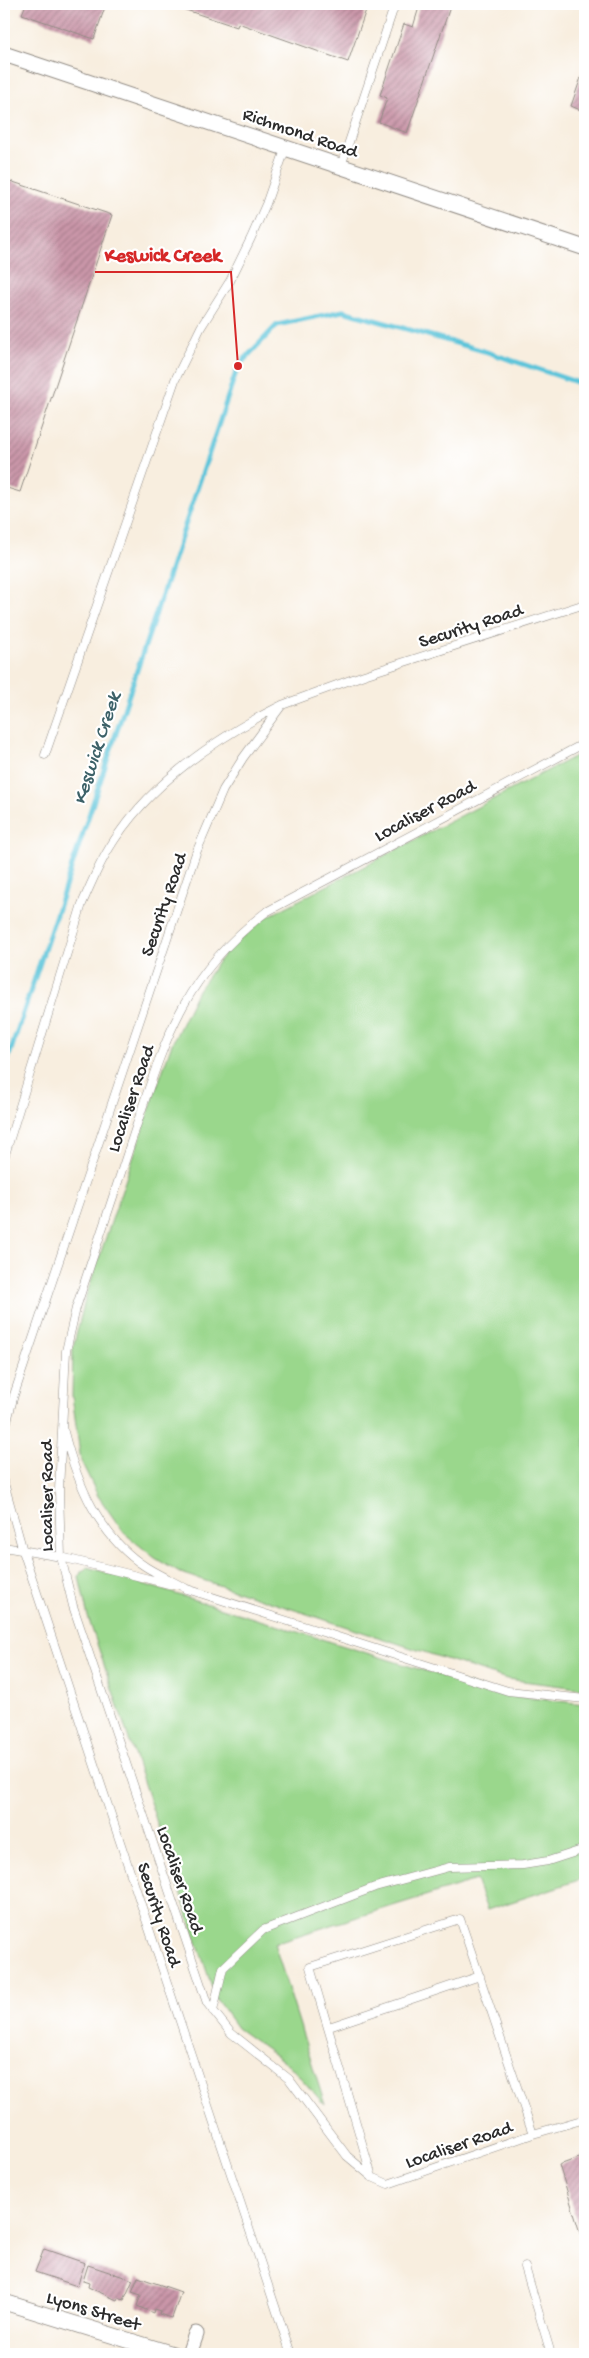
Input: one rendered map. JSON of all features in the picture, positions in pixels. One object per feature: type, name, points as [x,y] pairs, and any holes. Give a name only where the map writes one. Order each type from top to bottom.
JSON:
[{"type":"street","name":"Richmond Road","points":[[4,54],[585,248]]},
{"type":"street","name":"Lyons Street","points":[[4,2302],[173,2354]]},
{"type":"street","points":[[189,2354],[196,2334]]},
{"type":"lane","points":[[341,166],[395,4]]},
{"type":"lane","points":[[44,755],[175,380],[200,327],[230,281],[251,238],[266,204],[286,147]]},
{"type":"lane","name":"Security Road","points":[[4,1432],[17,1386],[205,829],[224,790],[243,758],[282,705],[364,675],[585,604]]},
{"type":"lane","points":[[4,1158],[82,904],[96,871],[115,839],[132,817],[168,781],[200,754],[242,725],[282,705]]},
{"type":"lane","name":"Localiser Road","points":[[585,743],[266,912],[243,930],[220,952],[198,980],[178,1013],[160,1054],[76,1308],[66,1351],[59,1490],[61,1557],[73,1606],[206,2003],[231,2033],[289,2079],[347,2156],[372,2177],[388,2184],[533,2134],[585,2119]]},
{"type":"lane","points":[[62,1426],[81,1488],[113,1537],[146,1567],[187,1589]]},
{"type":"lane","name":"Security Road","points":[[4,1484],[23,1551],[291,2354]]},
{"type":"lane","points":[[4,1548],[61,1557],[187,1589],[508,1691],[585,1699]]},
{"type":"lane","points":[[213,2011],[223,1968],[263,1930],[376,1887],[449,1867],[523,1865],[585,1849]]},
{"type":"lane","points":[[372,2177],[310,1967],[460,1919],[533,2134]]},
{"type":"lane","points":[[329,2027],[480,1976]]},
{"type":"lane","points":[[525,2267],[551,2354]]},
{"type":"green space","points":[[585,751],[585,1689],[507,1679],[178,1572],[155,1558],[124,1533],[98,1496],[81,1461],[72,1396],[73,1348],[86,1296],[171,1046],[198,990],[224,954],[265,918]]},
{"type":"green space","points":[[88,1567],[503,1695],[585,1704],[585,1878],[487,1910],[476,1880],[274,1943],[325,2105],[289,2065],[237,2028],[216,1999],[88,1617],[79,1577],[81,1572]]},
{"type":"building","points":[[26,4],[106,4],[94,39],[22,14]]},
{"type":"building","points":[[168,4],[368,4],[348,62],[238,23],[237,27]]},
{"type":"building","points":[[420,4],[451,4],[407,133],[379,122],[387,98],[380,95],[404,24],[413,27]]},
{"type":"building","points":[[585,66],[585,112],[571,106]]},
{"type":"building","points":[[4,179],[112,215],[20,492],[4,487]]},
{"type":"building","points":[[585,2156],[585,2249],[559,2165]]},
{"type":"building","points":[[44,2249],[85,2263],[77,2286],[35,2272]]},
{"type":"building","points":[[88,2265],[133,2280],[124,2300],[118,2298],[117,2300],[88,2287],[89,2283],[83,2281]]},
{"type":"building","points":[[138,2277],[181,2292],[172,2318],[159,2314],[160,2311],[154,2309],[153,2313],[137,2306],[141,2295],[132,2292]]},
{"type":"waterway","name":"Keswick Creek","points":[[4,1071],[238,366],[277,325],[343,311],[484,351],[585,385]]},
{"type":"place","name":"Keswick Creek","points":[[238,366]]}]
